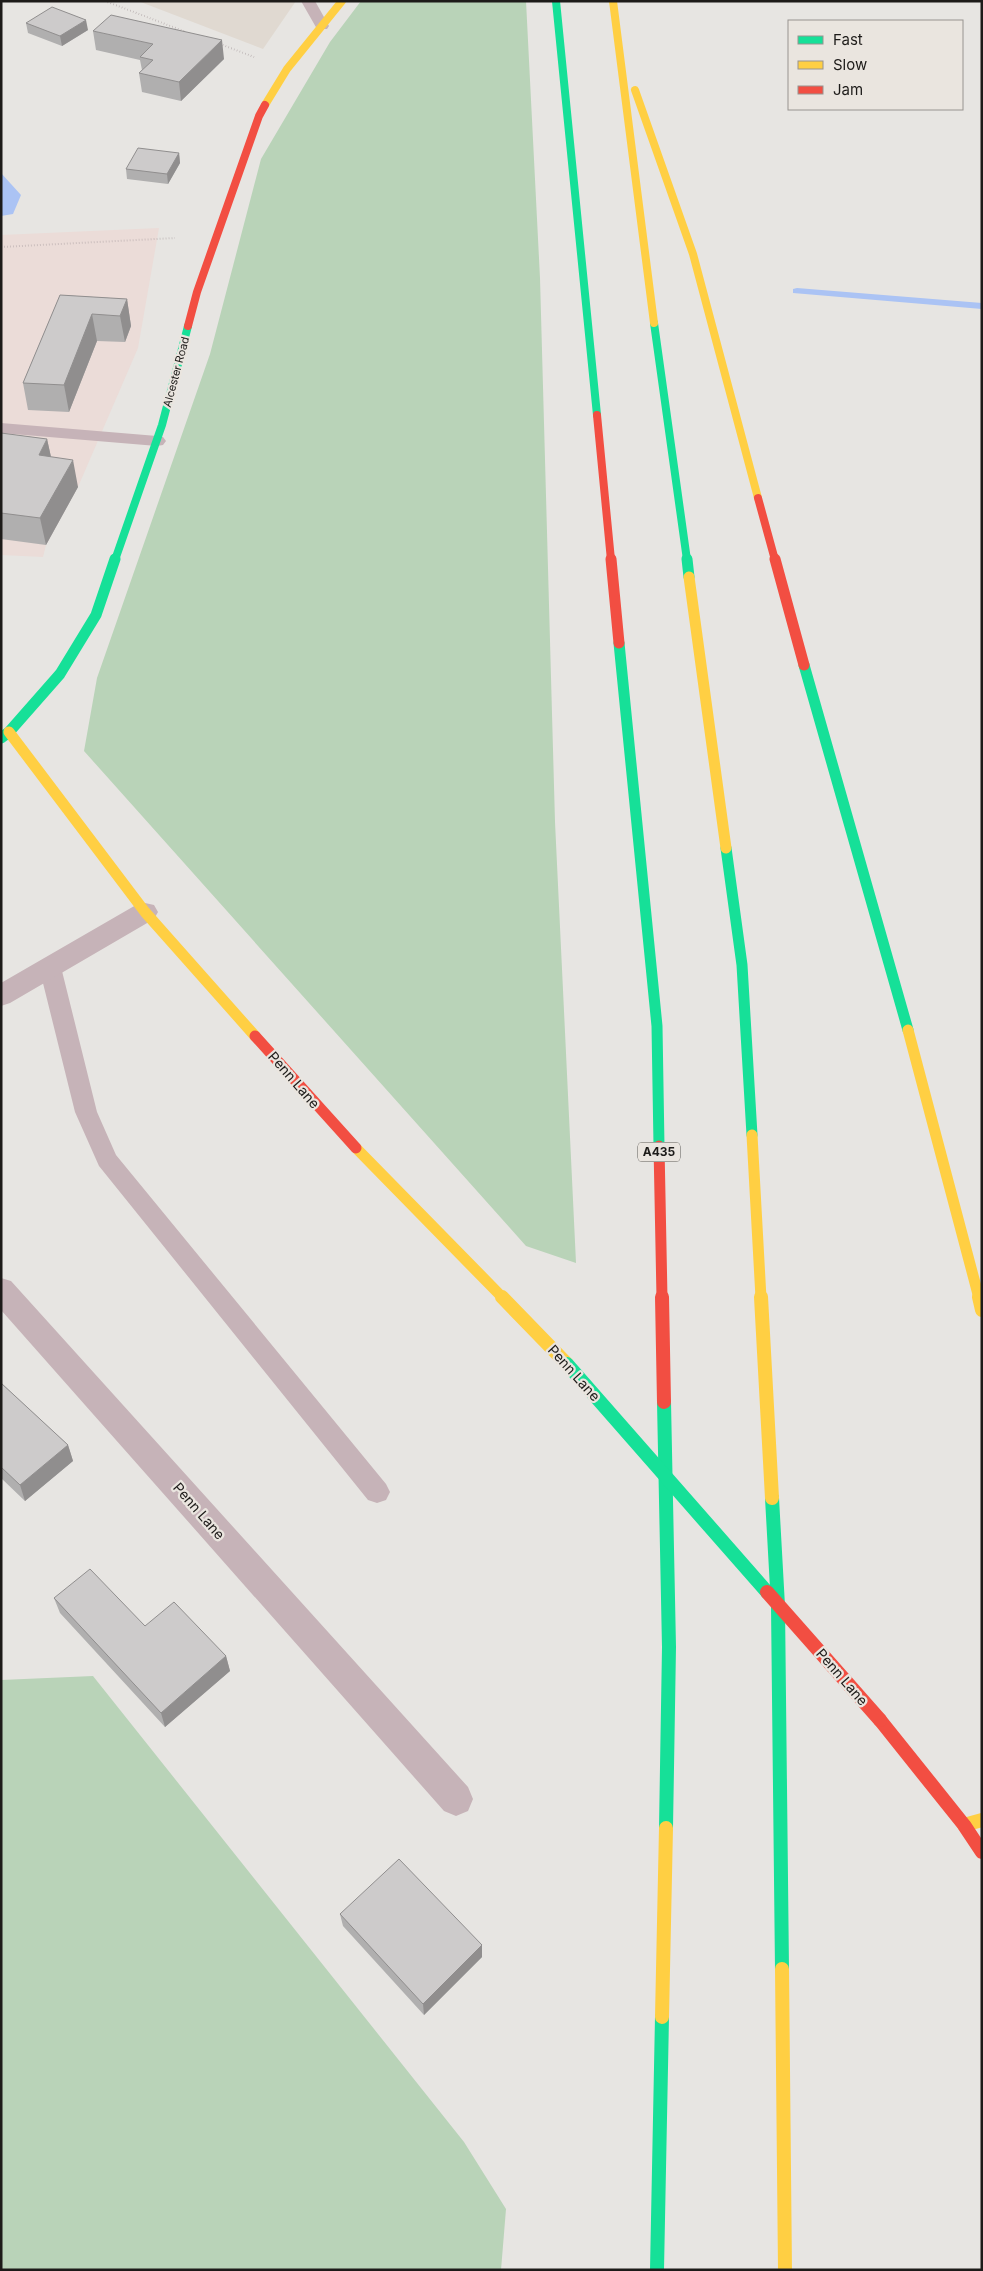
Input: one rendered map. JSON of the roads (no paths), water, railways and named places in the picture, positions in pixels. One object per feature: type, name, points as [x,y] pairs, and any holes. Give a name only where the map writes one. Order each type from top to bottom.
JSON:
[{"type":"main road","name":"Alcester Road","points":[[5,735],[60,674],[96,615],[156,441],[197,292],[259,116],[287,69],[342,1]]},
{"type":"main road","name":"A435","points":[[556,1],[657,1026],[669,1647],[657,2270]]},
{"type":"main road","points":[[613,1],[632,160],[742,965],[778,1606],[785,2270]]},
{"type":"main road","points":[[618,44],[692,254],[788,609],[894,979],[982,1310]]},
{"type":"main road","name":"Penn Lane","points":[[5,735],[38,774],[145,912],[335,1126],[568,1364],[880,1720],[964,1825],[982,1852]]},
{"type":"main road","points":[[964,1825],[982,1820]]},
{"type":"street","points":[[1,996],[145,912]]},
{"type":"street","name":"Penn Lane","points":[[1,1290],[456,1799]]},
{"type":"lane","points":[[308,1],[322,26]]},
{"type":"lane","points":[[1,428],[156,441]]},
{"type":"lane","points":[[50,968],[86,1112],[107,1160],[377,1492]]},
{"type":"water","points":[[1,173],[21,195],[13,214],[1,216]]},
{"type":"waterway","points":[[797,291],[982,306]]}]
